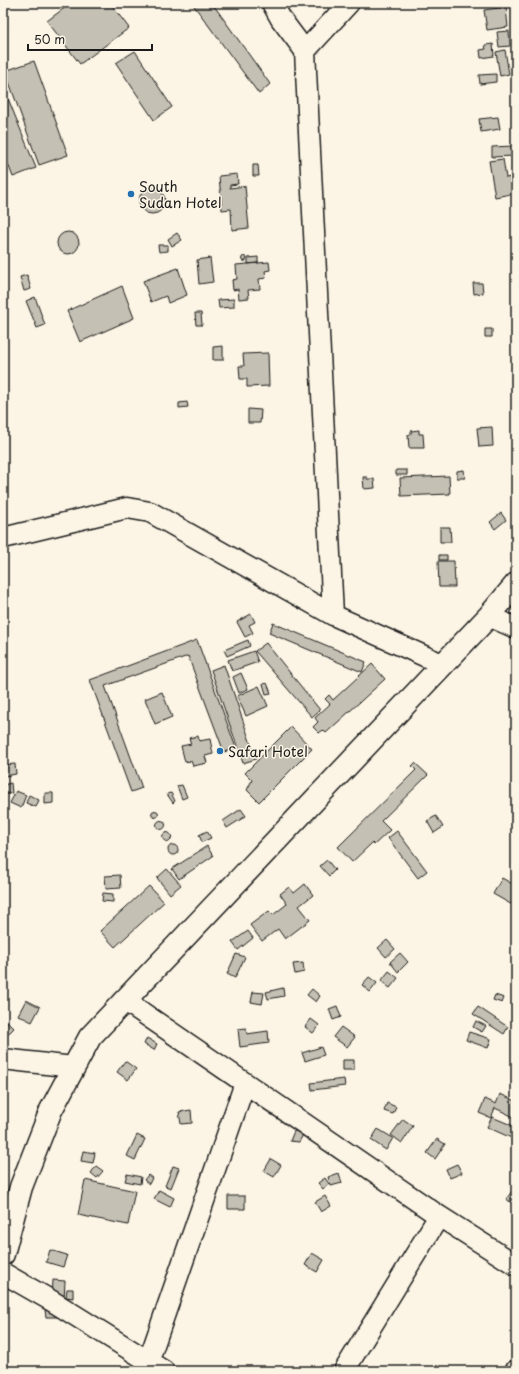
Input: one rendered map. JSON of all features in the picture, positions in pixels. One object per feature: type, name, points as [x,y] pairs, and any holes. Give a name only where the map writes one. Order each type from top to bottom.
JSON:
[{"type":"street","points":[[272,3],[281,19],[305,51],[333,615]]},
{"type":"street","points":[[305,51],[349,3]]},
{"type":"street","points":[[3,538],[127,508],[150,512],[333,615],[442,664]]},
{"type":"street","points":[[3,1254],[21,1187],[51,1110],[90,1037],[489,616],[516,584]]},
{"type":"street","points":[[489,616],[516,628]]},
{"type":"street","points":[[124,1000],[439,1216],[516,1265]]},
{"type":"street","points":[[3,1059],[73,1067]]},
{"type":"street","points":[[3,1273],[52,1301],[152,1368],[245,1083]]},
{"type":"street","points":[[344,1371],[439,1216]]},
{"type":"building","points":[[71,3],[110,3],[129,28],[80,64],[47,21]]},
{"type":"building","points":[[192,3],[212,3],[270,84],[259,94]]},
{"type":"building","points":[[506,7],[508,27],[487,30],[484,10]]},
{"type":"building","points":[[3,23],[7,30],[3,33]]},
{"type":"building","points":[[509,31],[510,46],[499,47],[497,32]]},
{"type":"building","points":[[493,44],[494,56],[481,58],[480,50],[486,49],[485,45]]},
{"type":"building","points":[[505,50],[509,74],[500,76],[496,52]]},
{"type":"building","points":[[135,51],[172,107],[154,120],[116,63]]},
{"type":"building","points":[[34,61],[68,155],[39,165],[5,71]]},
{"type":"building","points":[[496,74],[496,82],[480,84],[479,75]]},
{"type":"building","points":[[3,86],[36,168],[13,177],[3,151]]},
{"type":"building","points":[[498,117],[500,129],[481,132],[479,119]]},
{"type":"building","points":[[513,146],[514,156],[492,157],[492,147]]},
{"type":"building","points":[[503,159],[506,178],[516,176],[516,193],[495,197],[489,161]]},
{"type":"building","points":[[253,165],[258,165],[259,176],[253,176]]},
{"type":"building","points":[[237,174],[238,184],[230,185],[230,188],[245,186],[249,228],[232,230],[231,209],[222,210],[219,176]]},
{"type":"building","points":[[152,188],[161,192],[165,201],[161,210],[152,214],[143,210],[139,201],[143,192]]},
{"type":"building","points":[[68,232],[76,235],[79,243],[76,251],[68,254],[60,251],[57,243],[60,235]]},
{"type":"building","points":[[177,233],[182,240],[172,246],[168,239]]},
{"type":"building","points":[[158,245],[168,245],[168,251],[159,252]]},
{"type":"building","points":[[242,257],[246,257],[246,261],[242,261]]},
{"type":"building","points":[[258,257],[258,263],[248,264],[248,258]]},
{"type":"building","points":[[210,258],[213,282],[199,284],[197,260]]},
{"type":"building","points":[[269,262],[270,270],[265,271],[266,278],[259,279],[260,289],[248,290],[249,298],[239,299],[238,289],[233,290],[232,280],[237,279],[236,265]]},
{"type":"building","points":[[178,268],[187,295],[168,303],[166,296],[151,302],[143,281]]},
{"type":"building","points":[[27,275],[31,289],[24,291],[20,277]]},
{"type":"building","points":[[473,283],[482,283],[483,293],[474,294]]},
{"type":"building","points":[[122,286],[134,318],[80,342],[67,311]]},
{"type":"building","points":[[35,297],[45,325],[37,328],[26,301]]},
{"type":"building","points":[[234,299],[234,307],[219,308],[218,300]]},
{"type":"building","points":[[195,313],[201,313],[202,325],[196,325]]},
{"type":"building","points":[[485,329],[492,329],[492,337],[485,337]]},
{"type":"building","points":[[223,346],[223,360],[213,360],[213,347]]},
{"type":"building","points":[[268,353],[269,386],[247,387],[247,379],[240,379],[239,366],[244,366],[243,354]]},
{"type":"building","points":[[187,402],[188,407],[179,408],[179,403]]},
{"type":"building","points":[[248,409],[261,410],[260,423],[248,423]]},
{"type":"building","points":[[492,427],[493,446],[479,447],[477,428]]},
{"type":"building","points":[[419,430],[419,434],[423,434],[424,448],[409,448],[408,435],[411,434],[411,431]]},
{"type":"building","points":[[396,470],[407,470],[407,475],[396,475]]},
{"type":"building","points":[[464,470],[465,478],[457,478],[457,471]]},
{"type":"building","points":[[449,476],[450,494],[401,496],[400,478]]},
{"type":"building","points":[[363,477],[367,477],[367,479],[374,479],[375,488],[364,489]]},
{"type":"building","points":[[501,513],[506,520],[495,529],[490,522]]},
{"type":"building","points":[[440,527],[450,527],[451,542],[440,542]]},
{"type":"building","points":[[439,555],[447,555],[447,560],[439,560]]},
{"type":"building","points":[[438,561],[454,561],[455,587],[439,587]]},
{"type":"building","points":[[251,614],[255,622],[249,625],[253,633],[245,637],[237,622]]},
{"type":"building","points":[[273,623],[366,662],[362,672],[269,633]]},
{"type":"building","points":[[197,640],[236,748],[224,752],[188,656],[105,686],[142,788],[131,792],[90,680]]},
{"type":"building","points":[[248,640],[250,646],[227,656],[224,650]]},
{"type":"building","points":[[266,643],[320,710],[312,717],[255,651]]},
{"type":"building","points":[[254,651],[258,662],[232,671],[228,660]]},
{"type":"building","points":[[372,664],[385,679],[326,733],[323,730],[319,733],[313,727],[318,722],[315,718],[330,704],[325,699],[329,695],[333,700]]},
{"type":"building","points":[[224,665],[256,759],[243,763],[211,670]]},
{"type":"building","points":[[241,673],[248,689],[239,693],[233,677]]},
{"type":"building","points":[[267,683],[271,693],[266,694],[263,684]]},
{"type":"building","points":[[259,686],[268,706],[246,716],[237,696]]},
{"type":"building","points":[[162,692],[172,717],[155,724],[145,699]]},
{"type":"building","points":[[291,727],[312,749],[259,802],[247,790],[252,780],[245,773]]},
{"type":"building","points":[[198,736],[199,741],[210,739],[213,754],[205,756],[207,763],[193,766],[191,761],[185,762],[181,746],[191,744],[189,738]]},
{"type":"building","points":[[415,763],[428,775],[381,821],[390,830],[374,845],[372,843],[352,862],[338,847],[416,770],[412,766]]},
{"type":"building","points":[[15,764],[16,774],[5,776],[4,765]]},
{"type":"building","points":[[11,783],[12,793],[3,795],[3,785]]},
{"type":"building","points":[[182,785],[187,797],[182,799],[177,786]]},
{"type":"building","points":[[16,791],[26,795],[21,808],[10,803]]},
{"type":"building","points":[[45,793],[53,793],[53,803],[45,804]]},
{"type":"building","points":[[171,793],[175,801],[173,803],[167,794]]},
{"type":"building","points":[[29,795],[39,800],[36,807],[26,803]]},
{"type":"building","points":[[241,809],[246,816],[227,828],[223,821]]},
{"type":"building","points":[[155,810],[158,811],[158,817],[155,818],[152,817],[151,814],[152,811]]},
{"type":"building","points":[[436,816],[443,827],[434,833],[427,821]]},
{"type":"building","points":[[159,821],[163,821],[165,825],[163,829],[159,829],[157,827],[157,823]]},
{"type":"building","points":[[207,831],[211,838],[202,842],[199,835]]},
{"type":"building","points":[[397,831],[427,871],[418,878],[388,838]]},
{"type":"building","points":[[167,832],[172,837],[167,842],[162,837]]},
{"type":"building","points":[[171,845],[175,845],[177,846],[177,854],[171,855],[168,852],[168,848]]},
{"type":"building","points":[[207,846],[213,856],[179,879],[172,869]]},
{"type":"building","points":[[327,860],[335,870],[329,876],[320,866]]},
{"type":"building","points":[[167,869],[181,885],[170,894],[157,878]]},
{"type":"building","points":[[120,875],[121,888],[106,889],[105,876]]},
{"type":"building","points":[[502,878],[516,886],[516,907],[493,894]]},
{"type":"building","points":[[305,884],[313,895],[299,906],[310,920],[285,939],[278,929],[262,941],[250,925],[269,911],[273,915],[287,904],[280,894],[289,887],[294,893]]},
{"type":"building","points":[[149,886],[164,902],[115,947],[100,931]]},
{"type":"building","points":[[103,893],[113,894],[113,902],[102,901]]},
{"type":"building","points":[[248,931],[253,938],[238,950],[232,942]]},
{"type":"building","points":[[387,940],[395,949],[386,957],[378,948]]},
{"type":"building","points":[[400,953],[408,962],[398,972],[390,962]]},
{"type":"building","points":[[236,954],[245,957],[235,978],[227,974]]},
{"type":"building","points":[[303,963],[304,972],[295,974],[293,964]]},
{"type":"building","points":[[389,971],[398,978],[390,988],[381,981]]},
{"type":"building","points":[[369,977],[377,983],[370,992],[362,985]]},
{"type":"building","points":[[283,988],[284,996],[268,999],[266,992]]},
{"type":"building","points":[[312,989],[320,996],[316,1002],[307,995]]},
{"type":"building","points":[[253,992],[264,993],[262,1004],[251,1002]]},
{"type":"building","points":[[495,995],[504,998],[502,1003],[493,1000]]},
{"type":"building","points":[[26,1000],[40,1007],[32,1022],[18,1015]]},
{"type":"building","points":[[337,1006],[341,1017],[333,1020],[329,1009]]},
{"type":"building","points":[[478,1007],[508,1027],[504,1034],[473,1014]]},
{"type":"building","points":[[3,1017],[14,1028],[7,1035],[3,1031]]},
{"type":"building","points":[[311,1019],[319,1025],[313,1033],[305,1027]]},
{"type":"building","points":[[476,1021],[486,1026],[482,1032],[473,1027]]},
{"type":"building","points":[[341,1027],[355,1037],[347,1047],[333,1037]]},
{"type":"building","points":[[246,1028],[247,1034],[268,1031],[269,1043],[240,1047],[238,1029]]},
{"type":"building","points":[[469,1032],[491,1039],[488,1048],[466,1040]]},
{"type":"building","points":[[147,1038],[157,1044],[154,1050],[144,1044]]},
{"type":"building","points":[[321,1047],[324,1055],[305,1061],[302,1053]]},
{"type":"building","points":[[343,1060],[354,1060],[354,1070],[343,1070]]},
{"type":"building","points":[[125,1061],[136,1069],[128,1080],[117,1072]]},
{"type":"building","points":[[344,1079],[345,1086],[312,1090],[311,1083]]},
{"type":"building","points":[[500,1094],[516,1101],[516,1118],[495,1108],[491,1118],[479,1113],[485,1099],[496,1104]]},
{"type":"building","points":[[387,1103],[396,1107],[393,1114],[384,1111]]},
{"type":"building","points":[[191,1110],[192,1123],[181,1124],[179,1112]]},
{"type":"building","points":[[492,1117],[516,1127],[516,1140],[487,1127]]},
{"type":"building","points":[[403,1119],[413,1126],[402,1143],[391,1135]]},
{"type":"building","points":[[378,1129],[393,1138],[386,1150],[371,1140]]},
{"type":"building","points":[[294,1131],[304,1133],[299,1142],[290,1141]]},
{"type":"building","points":[[137,1135],[145,1139],[135,1160],[127,1156]]},
{"type":"building","points":[[437,1139],[445,1144],[435,1159],[427,1153]]},
{"type":"building","points":[[83,1151],[95,1153],[93,1163],[81,1161]]},
{"type":"building","points":[[271,1159],[281,1165],[274,1177],[264,1171]]},
{"type":"building","points":[[457,1164],[462,1173],[450,1178],[446,1169]]},
{"type":"building","points":[[96,1166],[103,1171],[97,1178],[91,1173]]},
{"type":"building","points":[[173,1166],[179,1168],[171,1188],[165,1186]]},
{"type":"building","points":[[339,1173],[342,1183],[331,1186],[328,1177]]},
{"type":"building","points":[[127,1174],[141,1177],[140,1184],[125,1181]]},
{"type":"building","points":[[148,1175],[152,1178],[149,1184],[144,1180]]},
{"type":"building","points":[[325,1178],[329,1184],[323,1189],[318,1183]]},
{"type":"building","points":[[85,1180],[135,1191],[128,1225],[78,1215]]},
{"type":"building","points":[[159,1190],[174,1198],[170,1207],[154,1199]]},
{"type":"building","points":[[513,1190],[516,1192],[515,1205],[506,1199]]},
{"type":"building","points":[[228,1196],[245,1196],[245,1209],[228,1209]]},
{"type":"building","points":[[325,1196],[331,1206],[321,1212],[315,1202]]},
{"type":"building","points":[[50,1250],[67,1255],[63,1267],[46,1262]]},
{"type":"building","points":[[312,1253],[324,1260],[317,1272],[305,1265]]},
{"type":"building","points":[[53,1280],[65,1281],[64,1301],[52,1300]]},
{"type":"building","points":[[67,1289],[73,1289],[73,1298],[66,1297]]},
{"type":"building","points":[[45,1310],[57,1310],[58,1317],[46,1317]]},
{"type":"place","name":"South Sudan Hotel","points":[[131,194]]},
{"type":"place","name":"Safari Hotel","points":[[220,751]]}]
